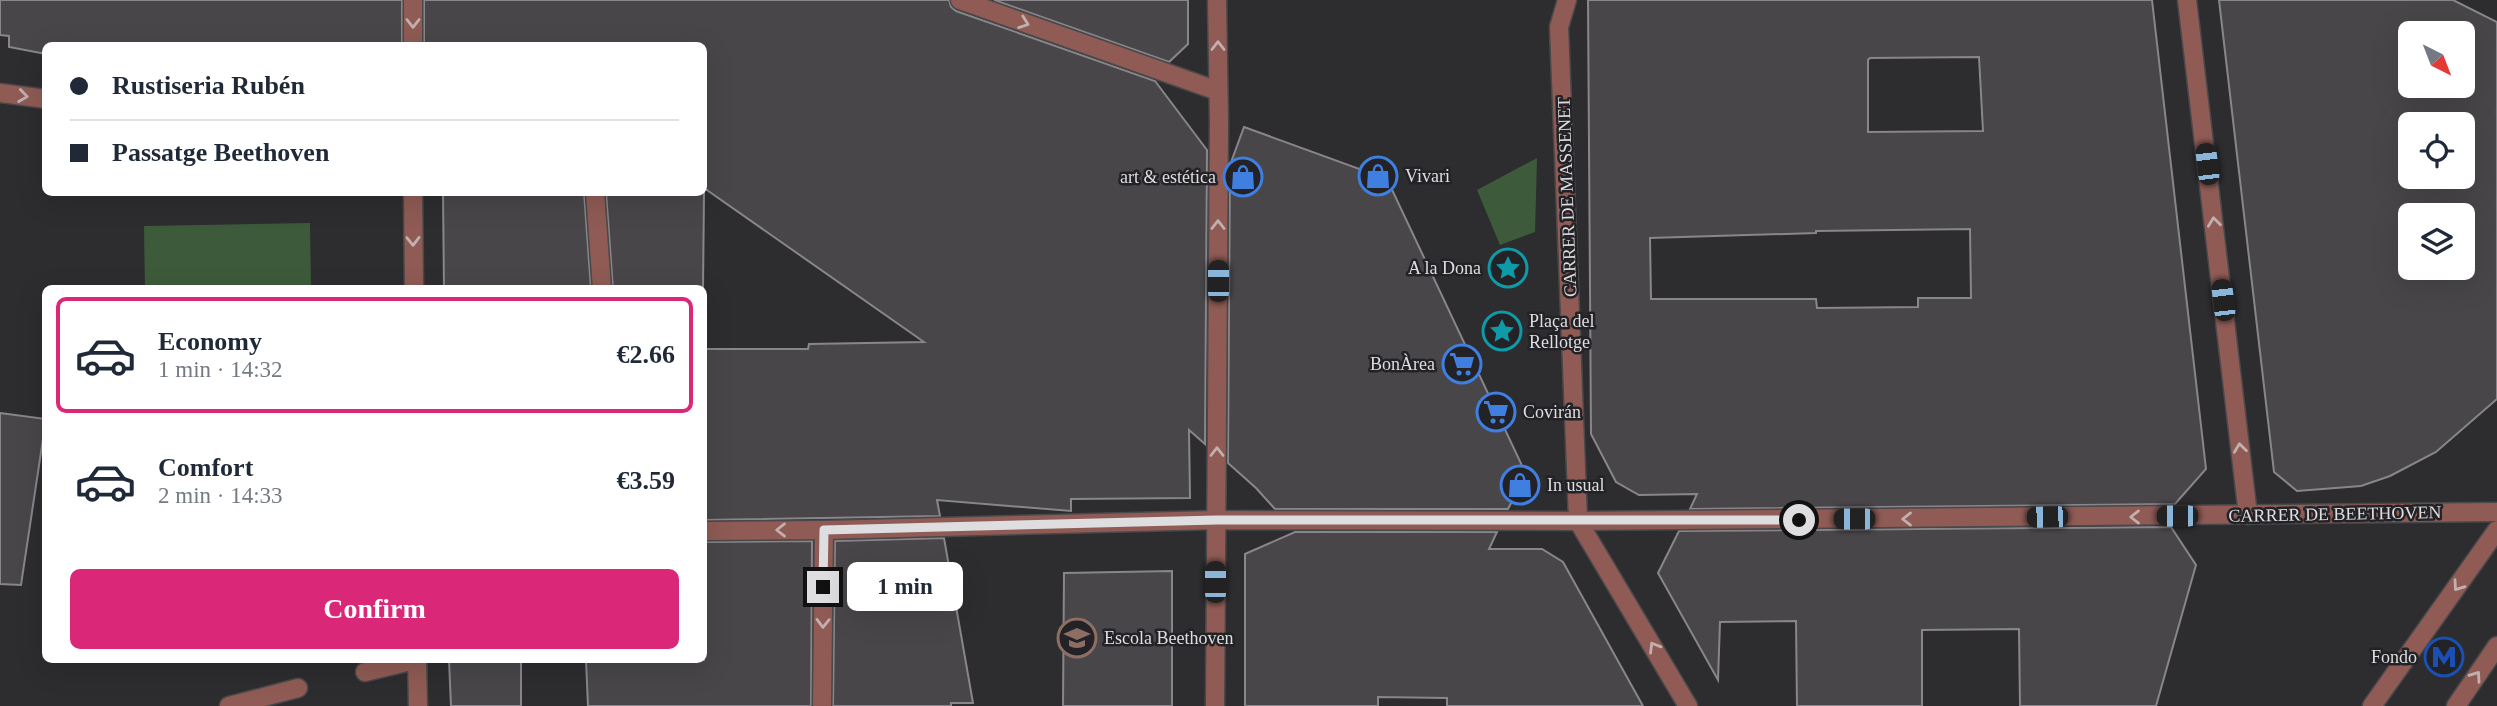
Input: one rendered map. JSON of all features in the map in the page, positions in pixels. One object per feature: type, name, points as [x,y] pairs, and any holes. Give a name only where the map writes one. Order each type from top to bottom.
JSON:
[{"type":"street","points":[[413,0],[413,42]]},
{"type":"street","points":[[960,0],[1218,91]]},
{"type":"street","points":[[1214,706],[1217,520],[1217,0]]},
{"type":"street","name":"CARRER DE MASSENET","points":[[1567,0],[1559,27],[1578,521]]},
{"type":"street","points":[[2187,0],[2248,515]]},
{"type":"street","points":[[0,93],[42,98]]},
{"type":"street","points":[[413,196],[414,285]]},
{"type":"street","points":[[595,196],[602,285]]},
{"type":"street","name":"CARRER DE BEETHOVEN","points":[[707,531],[1217,520],[1578,521],[2497,512]]},
{"type":"street","points":[[1578,521],[1688,706]]},
{"type":"street","points":[[822,706],[824,530]]},
{"type":"street","points":[[2372,706],[2497,530]]},
{"type":"street","points":[[2456,706],[2497,646]]},
{"type":"street","points":[[365,672],[403,663]]},
{"type":"street","points":[[416,663],[418,706]]},
{"type":"street","points":[[229,706],[298,688]]},
{"type":"green space","points":[[1537,158],[1535,232],[1500,245],[1477,190]]},
{"type":"green space","points":[[310,223],[311,285],[145,285],[144,226]]},
{"type":"building","points":[[0,0],[402,0],[402,42],[42,42],[42,53],[9,47],[9,36],[0,35]]},
{"type":"building","points":[[424,0],[949,0],[956,11],[1155,81],[1207,150],[1205,444],[1189,430],[1190,498],[1071,499],[1071,511],[937,500],[940,516],[707,520],[707,349],[808,349],[809,344],[924,342],[707,190],[707,42],[424,42]]},
{"type":"building","points":[[994,0],[1188,0],[1188,44],[1169,62]]},
{"type":"building","points":[[1588,0],[2152,0],[2206,469],[2175,504],[1690,509],[1697,494],[1639,495],[1616,482],[1591,434]],"holes":[[[1979,57],[1983,131],[1868,132],[1870,58]],[[1970,229],[1971,298],[1918,298],[1918,307],[1817,308],[1816,299],[1651,299],[1650,238],[1816,231]]]},
{"type":"building","points":[[2219,0],[2453,0],[2497,22],[2497,399],[2436,452],[2390,476],[2361,486],[2297,491],[2274,472]]},
{"type":"building","points":[[1244,127],[1387,179],[1526,474],[1508,509],[1275,509],[1228,463],[1230,165]]},
{"type":"building","points":[[443,196],[584,196],[591,285],[444,285]]},
{"type":"building","points":[[606,196],[704,196],[703,285],[613,285]]},
{"type":"building","points":[[0,413],[42,418],[42,446],[21,585],[0,584]]},
{"type":"building","points":[[2171,527],[2196,565],[2156,706],[2020,706],[2019,629],[1922,630],[1922,706],[1797,706],[1796,621],[1720,622],[1718,680],[1658,573],[1679,531]]},
{"type":"building","points":[[1295,532],[1497,532],[1489,549],[1542,549],[1563,562],[1643,706],[1447,706],[1447,698],[1378,697],[1378,706],[1245,706],[1245,554]]},
{"type":"building","points":[[944,538],[973,703],[951,703],[951,706],[833,706],[835,541]]},
{"type":"building","points":[[812,541],[811,706],[588,706],[586,663],[707,663],[707,542]]},
{"type":"building","points":[[1172,571],[1172,706],[1063,706],[1064,573]]},
{"type":"building","points":[[449,663],[521,663],[521,706],[451,706]]},
{"type":"place","name":"Vivari","points":[[1378,176]]},
{"type":"place","name":"art & estética","points":[[1243,177]]},
{"type":"place","name":"A la Dona","points":[[1508,268]]},
{"type":"place","name":"Plaça del Rellotge","points":[[1502,331]]},
{"type":"place","name":"BonÀrea","points":[[1462,364]]},
{"type":"place","name":"Covirán","points":[[1496,412]]},
{"type":"place","name":"In usual","points":[[1520,485]]},
{"type":"place","name":"Escola Beethoven","points":[[1077,638]]},
{"type":"place","name":"Fondo","points":[[2444,657]]},
{"type":"route","points":[[823,587],[824,530],[1217,520],[1799,520]]}]
